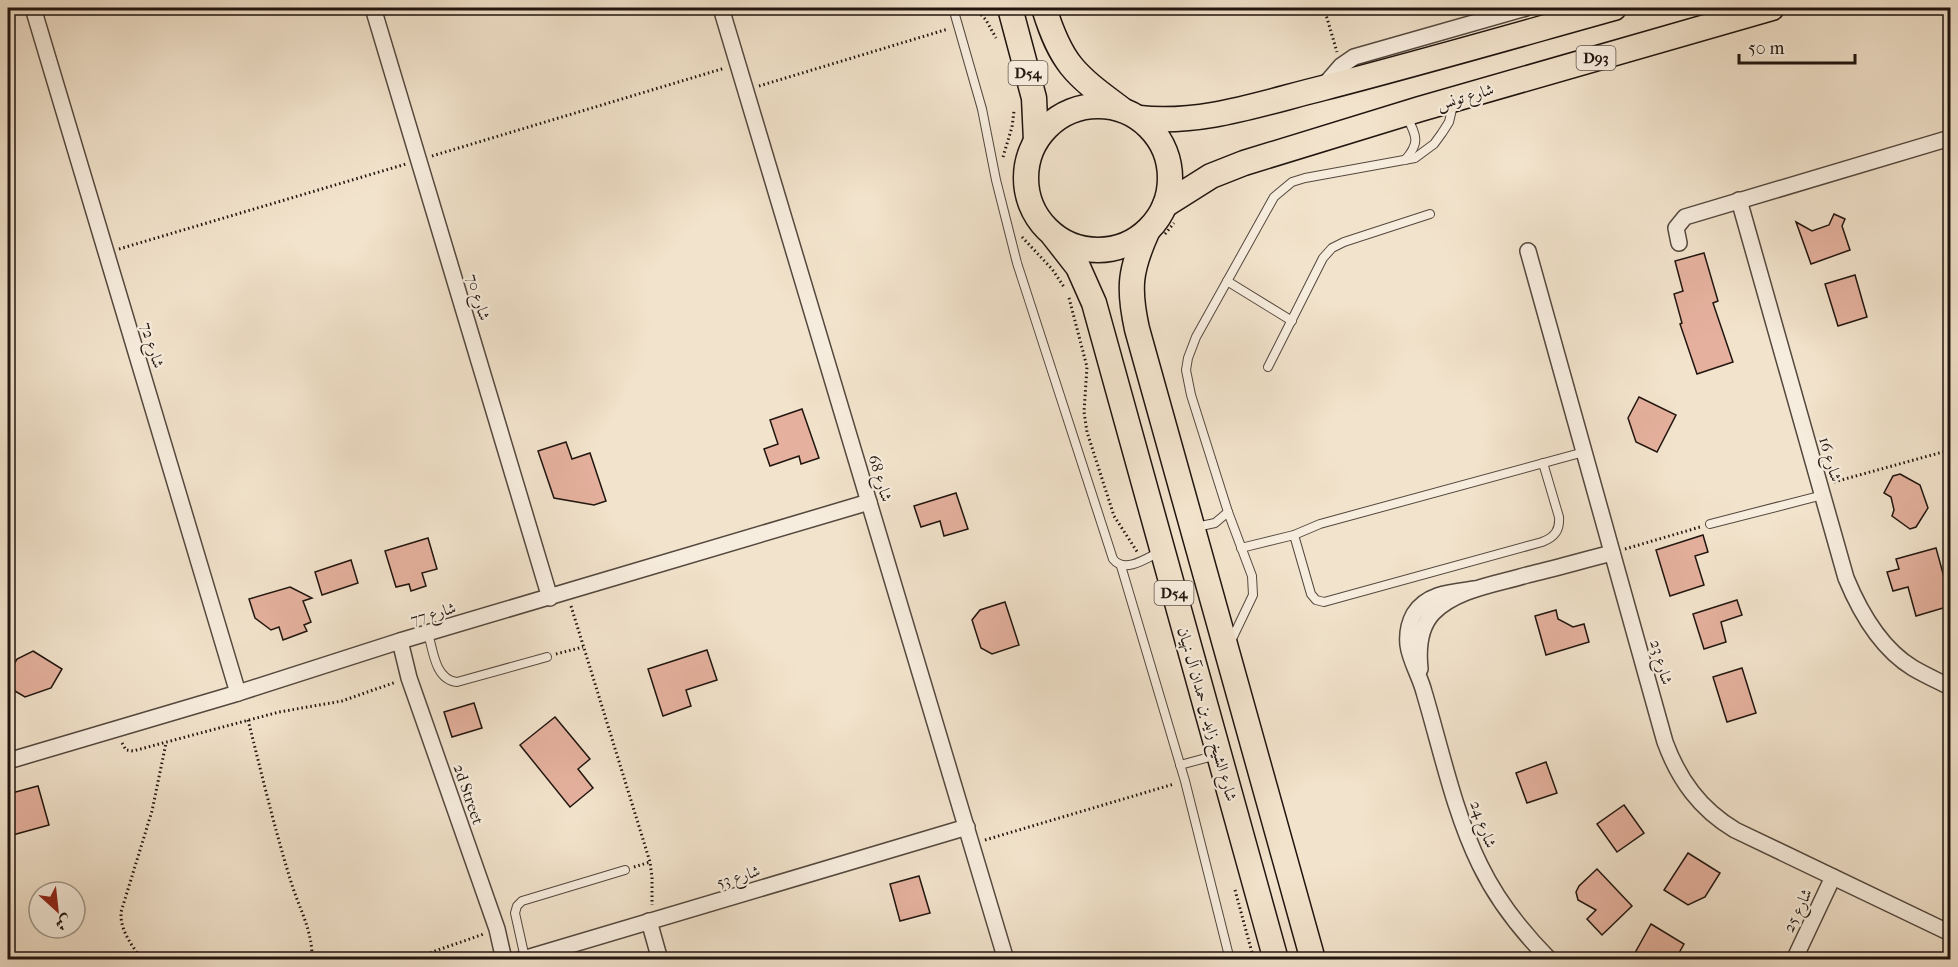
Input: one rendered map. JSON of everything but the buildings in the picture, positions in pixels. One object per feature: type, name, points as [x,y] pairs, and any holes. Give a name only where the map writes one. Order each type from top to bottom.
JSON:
[{"type":"main road","name":"D54","points":[[1010,8],[1034,98],[1036,141]]},
{"type":"main road","name":"D54","points":[[1044,8],[1058,48],[1069,65],[1083,80],[1130,114]]},
{"type":"main road","points":[[1130,114],[1154,131],[1164,148],[1170,167],[1170,186],[1166,205],[1158,220],[1147,232],[1125,246],[1100,251],[1075,247],[1053,235],[1038,220],[1029,201],[1025,181],[1028,160],[1036,141],[1052,122],[1074,110],[1098,106],[1130,114],[1175,120],[1211,116],[1406,67],[1614,8]]},
{"type":"main road","name":"شارع تونس","points":[[1166,205],[1195,185],[1227,169],[1453,100],[1772,8]]},
{"type":"main road","name":"D54","points":[[1147,232],[1131,276],[1131,303],[1313,960]]},
{"type":"main road","name":"شارع الشيخ زايد بن حمدان آل نهيان","points":[[1053,235],[1074,262],[1090,291],[1153,555],[1219,754],[1276,960]]},
{"type":"street","name":"شارع 72","points":[[33,8],[238,693]]},
{"type":"street","name":"شارع 70","points":[[373,8],[550,598]]},
{"type":"street","name":"شارع 68","points":[[721,8],[1006,960]]},
{"type":"street","points":[[1322,88],[1341,66],[1362,54],[1526,8]]},
{"type":"street","points":[[1679,243],[1676,228],[1685,217],[1950,138]]},
{"type":"street","name":"شارع 16","points":[[1739,200],[1846,578],[1869,623],[1889,647],[1912,667],[1950,687]]},
{"type":"street","name":"شارع 23","points":[[1528,250],[1665,742],[1688,788],[1710,812],[1735,830],[1950,933]]},
{"type":"street","name":"شارع 77","points":[[8,761],[238,693],[400,641],[869,502]]},
{"type":"street","name":"شارع 24","points":[[1550,960],[1509,913],[1472,848],[1421,681],[1419,646],[1424,627],[1429,619],[1442,606],[1475,589],[1612,553]]},
{"type":"street","name":"2d Street","points":[[400,641],[409,678],[496,929],[504,960]]},
{"type":"street","name":"شارع 53","points":[[522,959],[967,827]]},
{"type":"street","name":"شارع 25","points":[[1794,960],[1833,877]]},
{"type":"street","points":[[649,921],[660,960]]},
{"type":"lane","points":[[953,8],[982,109],[996,180],[1017,262],[1111,554],[1116,563],[1121,566],[1127,566],[1153,555]]},
{"type":"lane","points":[[1228,652],[1237,625],[1252,595],[1252,576],[1228,512],[1191,395],[1186,370],[1196,337],[1274,197],[1292,182],[1415,158],[1434,144],[1449,122],[1453,111],[1453,100]]},
{"type":"lane","points":[[1404,161],[1415,149],[1416,142],[1406,114]]},
{"type":"lane","points":[[1268,367],[1323,258],[1332,248],[1430,214]]},
{"type":"lane","points":[[1227,281],[1292,321]]},
{"type":"lane","points":[[1241,548],[1294,535],[1320,524],[1584,452]]},
{"type":"lane","points":[[1294,535],[1311,594],[1316,600],[1324,602],[1542,542],[1551,539],[1557,533],[1560,525],[1543,463]]},
{"type":"lane","points":[[1710,524],[1821,490]]},
{"type":"lane","points":[[1193,528],[1215,523],[1228,512]]},
{"type":"lane","points":[[1121,566],[1185,781],[1230,960]]},
{"type":"lane","points":[[428,633],[440,673],[450,682],[547,657]]},
{"type":"lane","points":[[1180,765],[1219,754]]},
{"type":"lane","points":[[522,959],[515,913],[522,901],[625,870]]},
{"type":"path","points":[[975,8],[992,28],[998,44]]},
{"type":"path","points":[[1324,8],[1341,66]]},
{"type":"path","points":[[746,90],[958,26]]},
{"type":"path","points":[[996,180],[1012,127],[1013,106]]},
{"type":"path","points":[[1006,220],[1052,269],[1067,292],[1087,367],[1084,412],[1087,432],[1114,516],[1153,555]]},
{"type":"path","points":[[1821,490],[1950,450]]},
{"type":"path","points":[[1612,553],[1710,524]]},
{"type":"path","points":[[567,593],[650,862],[653,892],[649,921]]},
{"type":"path","points":[[547,657],[583,647]]},
{"type":"path","points":[[117,729],[122,745],[129,751],[279,712],[342,701],[409,678]]},
{"type":"path","points":[[248,720],[290,877],[309,932],[312,960]]},
{"type":"path","points":[[142,960],[124,932],[121,912],[149,822],[166,742]]},
{"type":"path","points":[[972,844],[1185,781]]},
{"type":"path","points":[[625,870],[650,862]]},
{"type":"path","points":[[1232,882],[1254,960]]},
{"type":"path","points":[[409,960],[496,929]]}]
